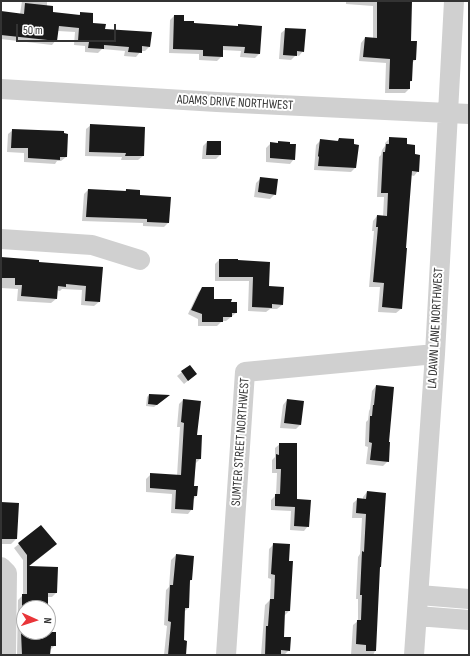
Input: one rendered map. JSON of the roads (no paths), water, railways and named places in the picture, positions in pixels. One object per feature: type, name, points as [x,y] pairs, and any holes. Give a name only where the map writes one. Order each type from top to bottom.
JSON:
[{"type":"street","name":"LA DAWN LANE NORTHWEST","points":[[414,655],[436,354],[454,1]]},
{"type":"street","name":"ADAMS DRIVE NORTHWEST","points":[[1,89],[218,102],[469,114]]},
{"type":"street","points":[[1,239],[92,245],[140,260]]},
{"type":"street","name":"SUMTER STREET NORTHWEST","points":[[226,655],[246,372],[436,354]]},
{"type":"street","points":[[1,567],[7,573],[4,616],[6,655]]},
{"type":"street","points":[[419,595],[469,599]]},
{"type":"street","points":[[417,616],[469,620]]}]
